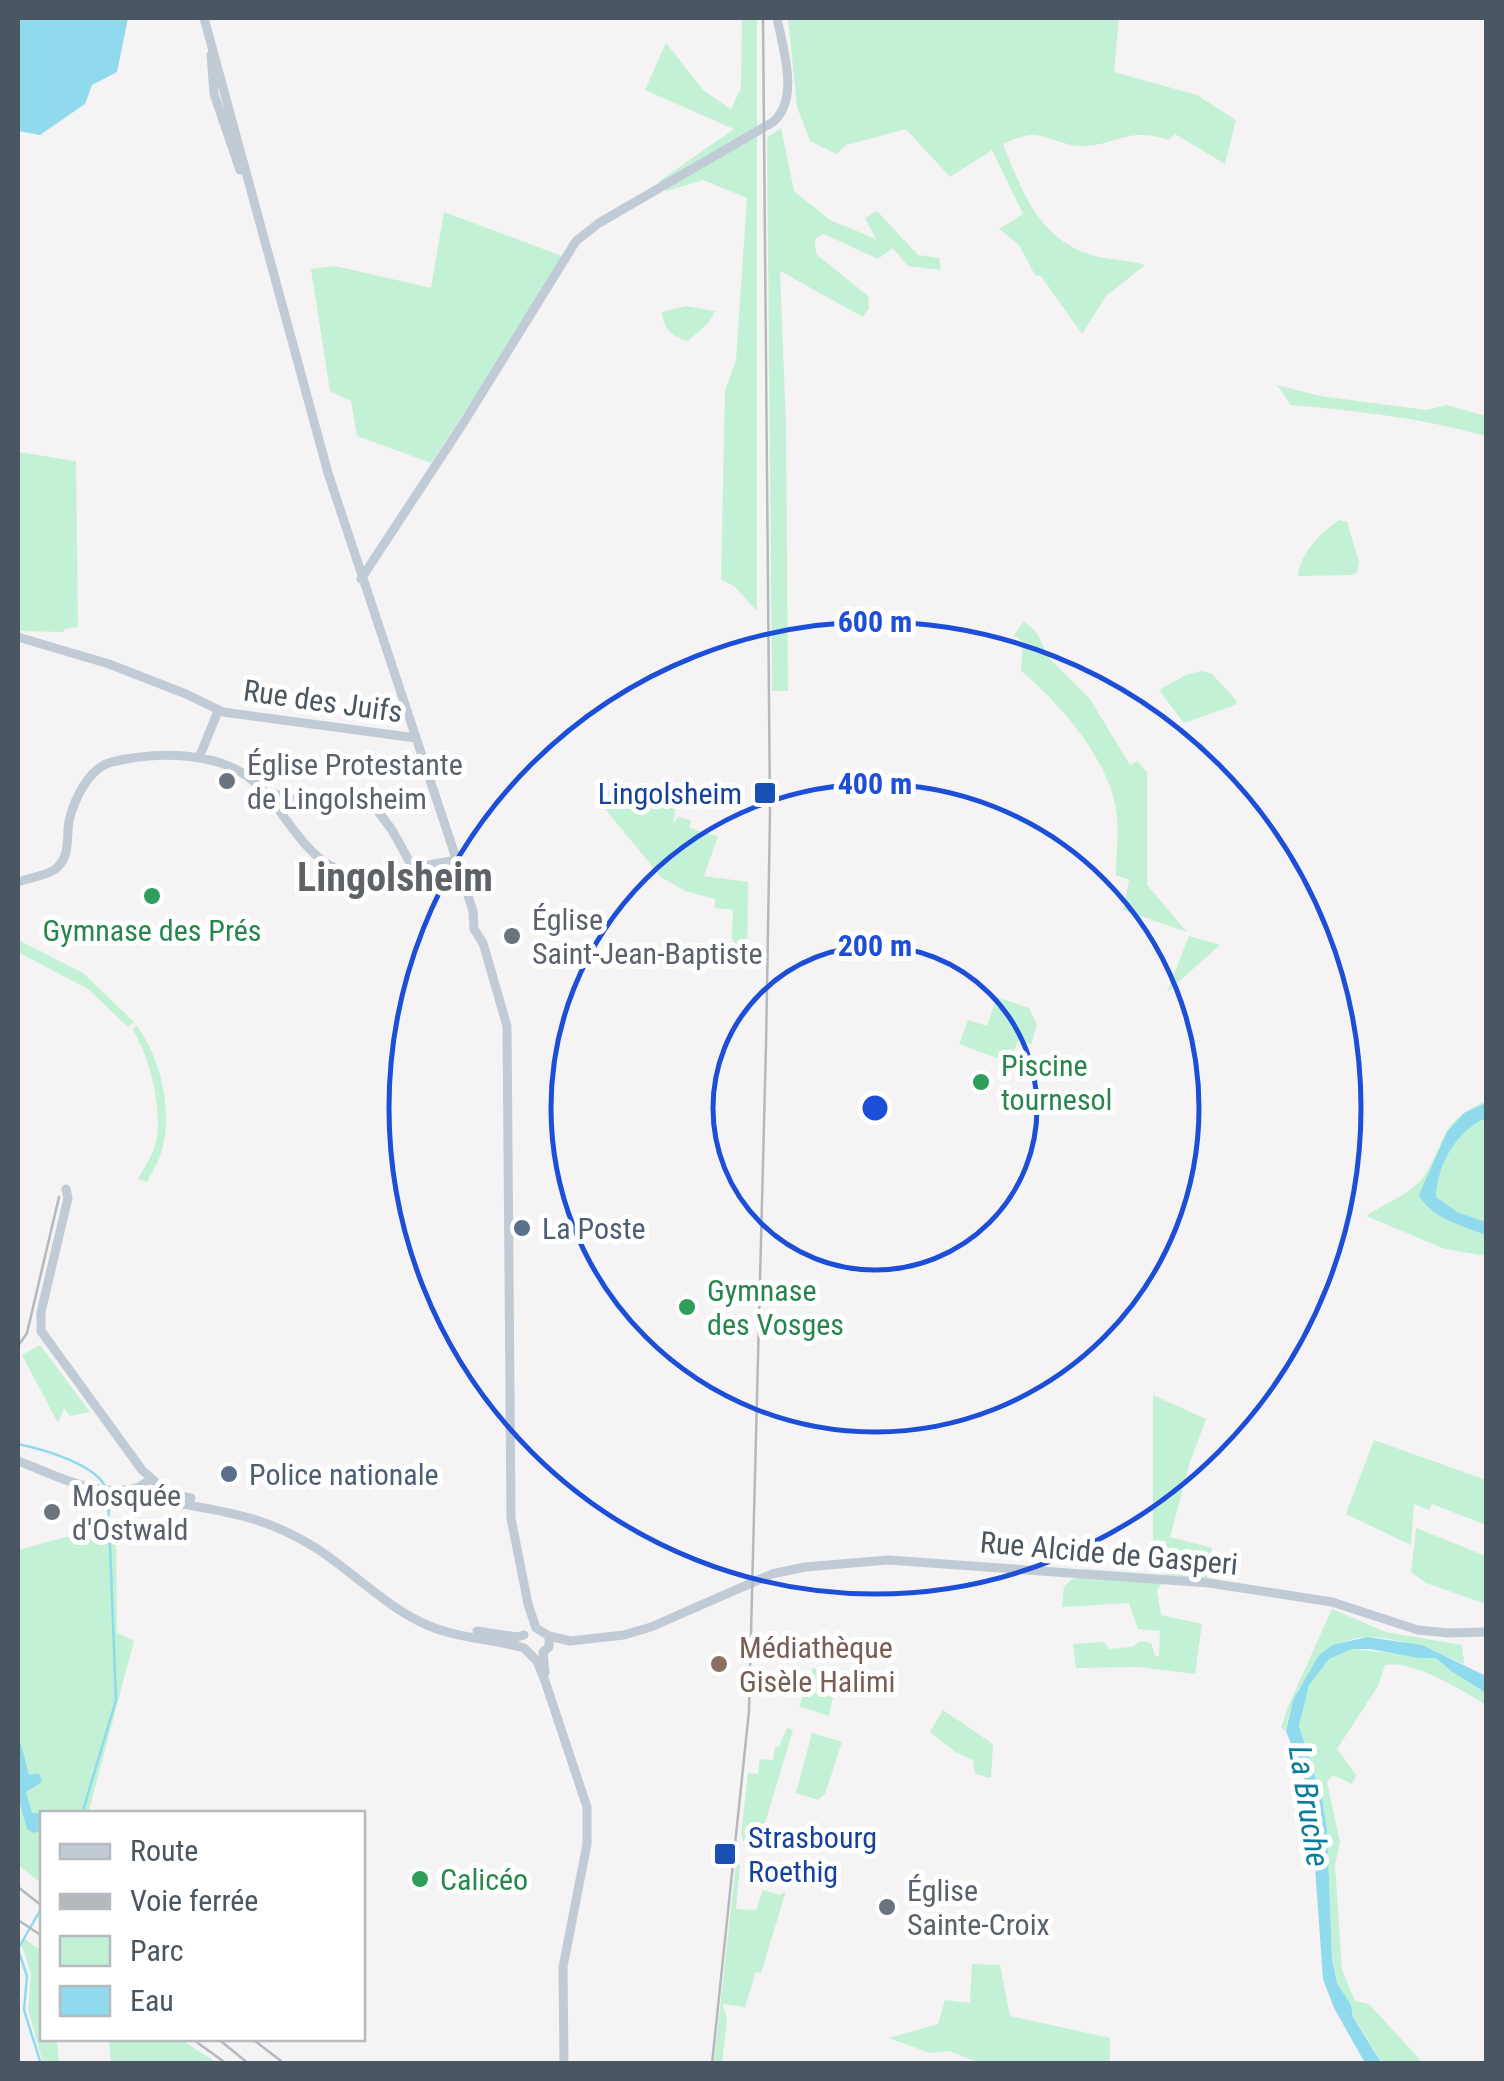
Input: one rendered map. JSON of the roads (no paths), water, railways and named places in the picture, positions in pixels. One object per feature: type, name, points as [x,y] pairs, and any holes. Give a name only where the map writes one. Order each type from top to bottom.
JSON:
[{"type":"main road","points":[[204,18],[211,81],[252,195],[325,463],[457,860],[473,912],[474,929],[483,942],[508,1034],[511,1518],[528,1604],[529,1631],[539,1648],[545,1681],[584,1794],[588,1822],[563,1967],[564,2064]]},
{"type":"main road","points":[[362,583],[581,236],[608,216],[779,117],[788,94],[778,19]]},
{"type":"main road","name":"Rue des Juifs","points":[[18,637],[108,664],[186,694],[220,712],[416,738]]},
{"type":"main road","points":[[201,759],[220,712]]},
{"type":"main road","points":[[18,882],[54,870],[68,850],[72,812],[97,768],[132,758],[201,759],[243,773],[325,863],[343,871],[457,860]]},
{"type":"main road","points":[[266,795],[272,793],[316,806],[371,802],[412,866]]},
{"type":"main road","points":[[66,1189],[68,1198],[40,1312],[41,1330],[142,1470],[149,1504],[161,1496],[229,1508],[283,1524],[431,1621],[517,1637],[529,1631]]},
{"type":"main road","points":[[18,1461],[108,1491],[160,1486],[161,1496]]},
{"type":"main road","points":[[229,1508],[308,1544],[416,1620],[539,1648]]},
{"type":"main road","name":"Rue Alcide de Gasperi","points":[[539,1648],[640,1631],[760,1578],[826,1564],[888,1560],[1209,1583],[1326,1601],[1412,1629],[1486,1632]]},
{"type":"main road","points":[[529,1631],[539,1648]]},
{"type":"water","points":[[18,18],[128,18],[117,72],[92,85],[85,104],[40,135],[18,131]]},
{"type":"water","points":[[1486,1103],[1486,1118],[1457,1140],[1444,1161],[1436,1197],[1457,1212],[1486,1222],[1486,1235],[1439,1215],[1419,1195],[1447,1132],[1464,1113]]},
{"type":"water","name":"La Bruche","points":[[1367,1637],[1422,1645],[1486,1676],[1486,1693],[1436,1658],[1352,1649],[1329,1659],[1309,1685],[1299,1726],[1322,1798],[1327,1829],[1332,1959],[1337,1983],[1351,2005],[1353,2017],[1382,2064],[1365,2063],[1334,2008],[1323,1979],[1313,1838],[1304,1778],[1286,1731],[1293,1700],[1319,1655],[1333,1645]]},
{"type":"water","points":[[21,1744],[29,1775],[39,1773],[42,1782],[26,1792],[32,1813],[40,1813],[40,1831],[33,1833],[27,1829],[18,1797]]},
{"type":"waterway","points":[[18,1444],[80,1465],[106,1488]]},
{"type":"waterway","points":[[83,1811],[116,1700],[108,1495]]},
{"type":"waterway","points":[[40,1910],[18,1949],[27,1976],[24,2010],[41,2064]]},
{"type":"tram line","points":[[18,1346],[27,1333],[59,1197]]},
{"type":"railway","points":[[712,2064],[749,1711],[766,1045],[770,813],[763,18]]},
{"type":"railway","points":[[18,1887],[40,1904]]},
{"type":"railway","points":[[18,1920],[40,1935]]},
{"type":"railway","points":[[195,2041],[227,2064]]},
{"type":"railway","points":[[221,2041],[249,2064]]},
{"type":"railway","points":[[255,2041],[285,2064]]},
{"type":"place","name":"Église Protestante de Lingolsheim","points":[[227,781]]},
{"type":"place","name":"Lingolsheim","points":[[765,793]]},
{"type":"place","name":"Gymnase des Prés","points":[[152,896]]},
{"type":"place","name":"Église Saint-Jean-Baptiste","points":[[512,936]]},
{"type":"place","name":"Piscine tournesol","points":[[981,1082]]},
{"type":"place","name":"La Poste","points":[[522,1228]]},
{"type":"place","name":"Gymnase des Vosges","points":[[687,1307]]},
{"type":"place","name":"Police nationale","points":[[229,1474]]},
{"type":"place","name":"Mosquée d'Ostwald","points":[[52,1512]]},
{"type":"place","name":"Médiathèque Gisèle Halimi","points":[[719,1664]]},
{"type":"place","name":"Strasbourg Roethig","points":[[725,1854]]},
{"type":"place","name":"Calicéo","points":[[420,1879]]},
{"type":"place","name":"Église Sainte-Croix","points":[[887,1907]]},
{"type":"district","name":"Lingolsheim","points":[[395,877]]}]
